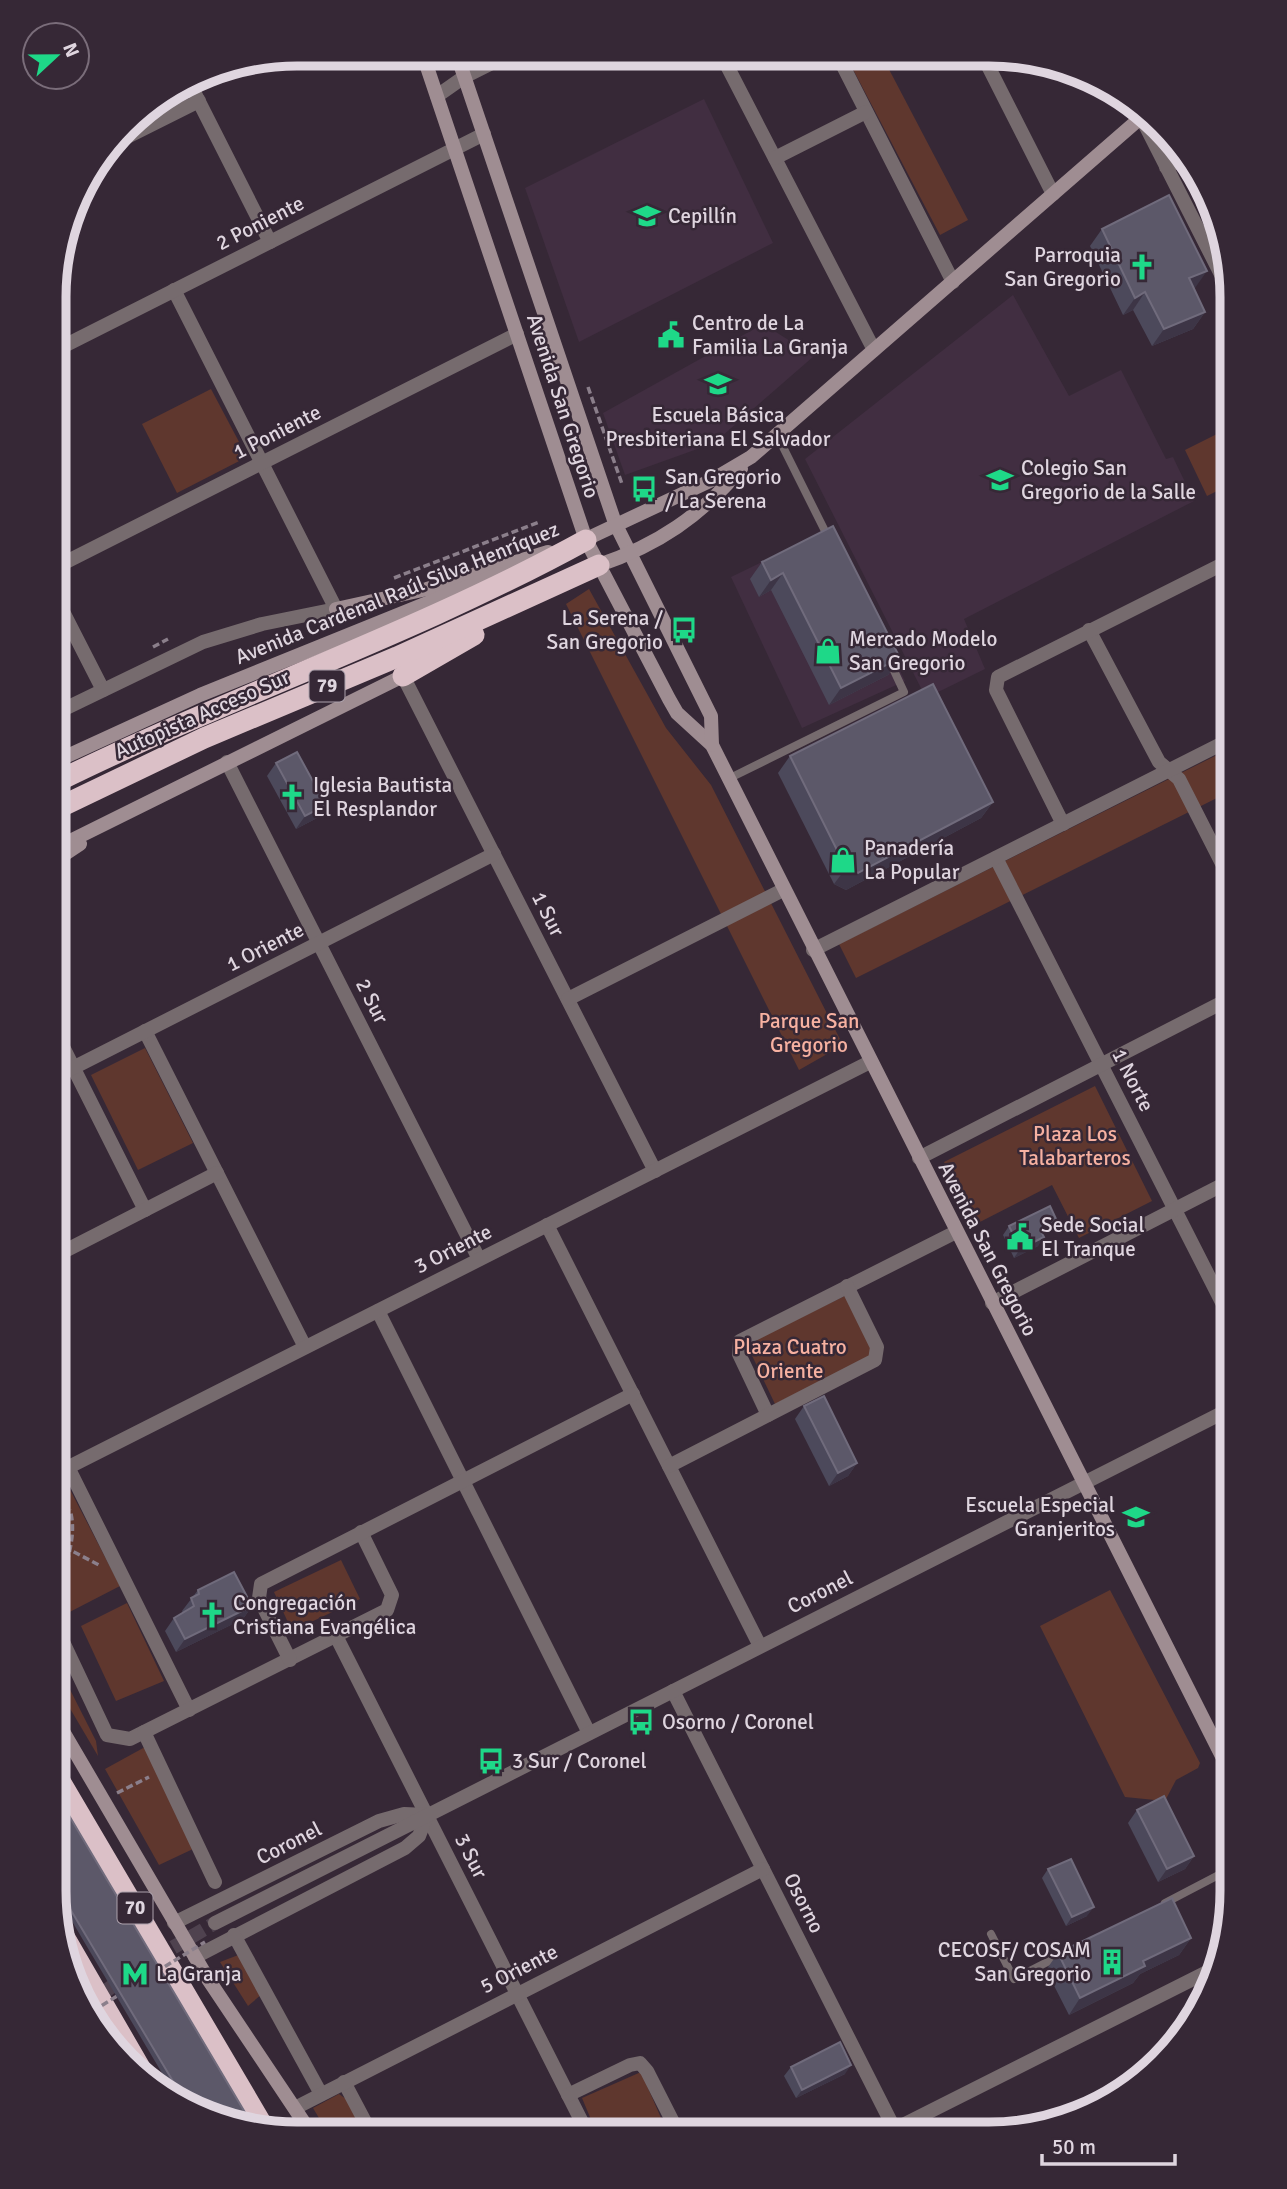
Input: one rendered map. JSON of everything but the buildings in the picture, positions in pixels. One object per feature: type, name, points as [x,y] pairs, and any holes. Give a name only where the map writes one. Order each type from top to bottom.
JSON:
[{"type":"highway","name":"Autopista Acceso Sur","points":[[66,777],[207,710],[433,617],[586,540]]},
{"type":"highway","name":"Autopista Acceso Sur","points":[[66,804],[204,738],[599,565]]},
{"type":"highway","points":[[403,676],[492,624],[533,596]]},
{"type":"highway","name":"70","points":[[66,1791],[259,2119]]},
{"type":"highway","points":[[76,1958],[130,2050]]},
{"type":"main road","name":"Avenida San Gregorio","points":[[427,66],[586,540],[677,713],[712,745],[813,950],[1220,1752]]},
{"type":"main road","name":"Avenida San Gregorio","points":[[460,66],[615,523],[711,716],[712,745]]},
{"type":"main road","name":"Avenida Cardenal Raúl Silva Henríquez","points":[[66,756],[211,690],[586,540],[615,523],[712,480],[751,457],[778,437],[1138,121]]},
{"type":"main road","name":"Avenida Cardenal Raúl Silva Henríquez","points":[[599,565],[660,540],[720,491],[751,457]]},
{"type":"main road","points":[[336,609],[427,589],[586,540]]},
{"type":"main road","points":[[66,842],[403,676]]},
{"type":"main road","points":[[66,852],[121,815]]},
{"type":"main road","points":[[66,1737],[174,1923],[304,2122]]},
{"type":"street","points":[[437,96],[464,77],[486,66]]},
{"type":"street","points":[[728,66],[874,350]]},
{"type":"street","points":[[843,66],[953,282]]},
{"type":"street","points":[[988,66],[1053,194]]},
{"type":"street","points":[[194,91],[270,242]]},
{"type":"street","points":[[138,131],[199,101]]},
{"type":"street","points":[[775,158],[866,112]]},
{"type":"street","points":[[1150,131],[1219,271]]},
{"type":"street","name":"2 Poniente","points":[[66,344],[484,134]]},
{"type":"street","points":[[1166,167],[1176,162]]},
{"type":"street","points":[[174,290],[336,609]]},
{"type":"street","name":"1 Poniente","points":[[66,562],[517,334]]},
{"type":"street","points":[[1063,824],[995,685],[1002,674],[1221,565]]},
{"type":"street","name":"Avenida Cardenal Raúl Silva Henríquez","points":[[66,708],[204,642],[262,624],[336,609]]},
{"type":"street","points":[[66,618],[103,690]]},
{"type":"street","points":[[1089,630],[1159,762],[1179,779],[1221,861]]},
{"type":"street","name":"1 Sur","points":[[403,676],[655,1171]]},
{"type":"street","points":[[813,950],[1221,744]]},
{"type":"street","name":"2 Sur","points":[[227,762],[479,1259]]},
{"type":"street","name":"1 Oriente","points":[[66,1071],[494,854]]},
{"type":"street","name":"1 Norte","points":[[996,858],[1220,1299]]},
{"type":"street","points":[[568,999],[783,890]]},
{"type":"street","points":[[919,1158],[1221,1003]]},
{"type":"street","points":[[145,1031],[305,1347]]},
{"type":"street","points":[[66,1053],[145,1210]]},
{"type":"street","name":"3 Oriente","points":[[66,1469],[870,1062]]},
{"type":"street","points":[[66,1250],[217,1174]]},
{"type":"street","points":[[992,1303],[1220,1186]]},
{"type":"street","points":[[547,1225],[760,1646]]},
{"type":"street","points":[[768,1415],[738,1354],[740,1341],[956,1232]]},
{"type":"street","points":[[669,1466],[872,1362],[878,1356],[877,1347],[848,1286]]},
{"type":"street","points":[[378,1311],[589,1733]]},
{"type":"street","points":[[290,1660],[259,1598],[258,1588],[265,1581],[633,1394]]},
{"type":"street","name":"Coronel","points":[[215,1923],[1220,1414]]},
{"type":"street","points":[[66,1479],[189,1710]]},
{"type":"street","points":[[66,1637],[104,1730],[115,1738],[130,1739],[383,1612],[391,1602],[390,1590],[361,1532]]},
{"type":"street","name":"3 Sur","points":[[336,1636],[582,2122]]},
{"type":"street","name":"Osorno","points":[[673,1691],[891,2122]]},
{"type":"street","points":[[144,1732],[215,1882]]},
{"type":"street","name":"Coronel","points":[[174,1923],[379,1821],[404,1814],[427,1815]]},
{"type":"street","points":[[195,1956],[405,1848],[419,1836],[427,1815]]},
{"type":"street","name":"5 Oriente","points":[[295,2108],[763,1869]]},
{"type":"street","points":[[234,1935],[321,2094]]},
{"type":"street","points":[[915,2122],[1205,1973]]},
{"type":"street","points":[[568,2095],[630,2065],[640,2063],[647,2071],[673,2122]]},
{"type":"street","points":[[344,2082],[365,2122]]},
{"type":"lane","points":[[778,437],[835,553]]},
{"type":"lane","points":[[728,779],[904,692],[881,646]]},
{"type":"lane","points":[[1156,1907],[1220,1874]]},
{"type":"lane","points":[[991,1934],[1014,1979],[1073,1949]]},
{"type":"path","points":[[66,1561],[74,1528],[69,1502]]},
{"type":"path","points":[[66,1549],[111,1568]]},
{"type":"path","points":[[117,1793],[162,1770]]},
{"type":"path","points":[[156,1972],[205,1942]]},
{"type":"path","points":[[98,2008],[117,1996]]},
{"type":"shaded area","name":"Cepillín","points":[[704,99],[773,243],[579,342],[525,188]]},
{"type":"shaded area","name":"Colegio San Gregorio de la Salle","points":[[1013,295],[1069,396],[1121,370],[1166,459],[1173,457],[1194,501],[964,619],[985,669],[926,698],[805,459]]},
{"type":"shaded area","name":"Escuela Básica Presbiteriana El Salvador","points":[[763,324],[814,356],[714,443],[625,475],[603,413]]},
{"type":"shaded area","name":"Mercado Modelo San Gregorio","points":[[830,529],[905,681],[802,728],[731,577]]},
{"type":"green space","points":[[851,66],[887,66],[968,220],[940,235]]},
{"type":"green space","points":[[211,389],[247,457],[177,493],[142,424]]},
{"type":"green space","points":[[1221,432],[1221,489],[1207,496],[1185,450]]},
{"type":"green space","name":"Parque San Gregorio","points":[[589,589],[666,728],[711,785],[843,1045],[799,1070],[566,604]]},
{"type":"green space","points":[[1221,753],[1221,796],[856,978],[839,944]]},
{"type":"green space","points":[[145,1048],[193,1143],[138,1170],[91,1075]]},
{"type":"green space","name":"Plaza Los Talabarteros","points":[[1095,1086],[1152,1201],[1079,1238],[1052,1185],[976,1224],[944,1162]]},
{"type":"green space","name":"Plaza Cuatro Oriente","points":[[847,1295],[873,1348],[869,1357],[775,1404],[746,1343]]},
{"type":"green space","points":[[66,1482],[120,1586],[66,1614]]},
{"type":"green space","points":[[341,1560],[360,1599],[292,1631],[274,1592]]},
{"type":"green space","points":[[1110,1590],[1200,1763],[1198,1768],[1176,1780],[1165,1801],[1125,1797],[1040,1626]]},
{"type":"green space","points":[[127,1603],[164,1681],[116,1701],[81,1626]]},
{"type":"green space","points":[[66,1682],[96,1741],[98,1756],[66,1702]]},
{"type":"green space","points":[[145,1747],[193,1849],[159,1865],[105,1769]]},
{"type":"green space","points":[[241,1954],[262,1994],[248,2006],[220,1962]]},
{"type":"green space","points":[[641,2072],[663,2122],[592,2122],[582,2098]]},
{"type":"green space","points":[[339,2094],[346,2099],[358,2122],[321,2122],[313,2108]]},
{"type":"tunnel","points":[[155,1958],[215,1923]]},
{"type":"tunnel","points":[[94,2000],[126,1976]]},
{"type":"place","name":"Cepillín","points":[[647,216]]},
{"type":"place","name":"Parroquia San Gregorio","points":[[1142,267]]},
{"type":"place","name":"Centro de La Familia La Granja","points":[[671,335]]},
{"type":"place","name":"Escuela Básica Presbiteriana El Salvador","points":[[718,384]]},
{"type":"place","name":"Colegio San Gregorio de la Salle","points":[[1000,480]]},
{"type":"place","name":"San Gregorio / La Serena","points":[[644,489]]},
{"type":"place","name":"La Serena / San Gregorio","points":[[684,630]]},
{"type":"place","name":"Mercado Modelo San Gregorio","points":[[828,651]]},
{"type":"place","name":"Iglesia Bautista El Resplandor","points":[[292,797]]},
{"type":"place","name":"Panadería La Popular","points":[[843,860]]},
{"type":"place","name":"Sede Social El Tranque","points":[[1020,1237]]},
{"type":"place","name":"Escuela Especial Granjeritos","points":[[1136,1517]]},
{"type":"place","name":"Congregación Cristiana Evangélica","points":[[212,1615]]},
{"type":"place","name":"Osorno / Coronel","points":[[641,1722]]},
{"type":"place","name":"3 Sur / Coronel","points":[[491,1761]]},
{"type":"place","name":"CECOSF/ COSAM San Gregorio","points":[[1112,1962]]},
{"type":"place","name":"La Granja","points":[[135,1974]]}]
